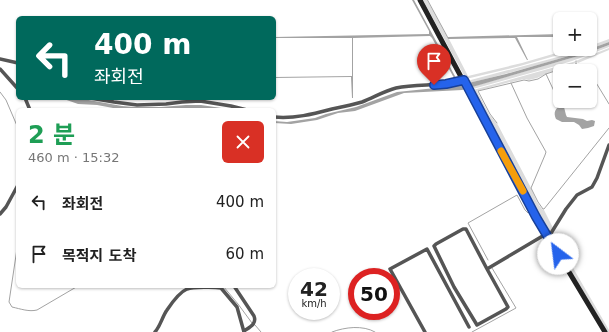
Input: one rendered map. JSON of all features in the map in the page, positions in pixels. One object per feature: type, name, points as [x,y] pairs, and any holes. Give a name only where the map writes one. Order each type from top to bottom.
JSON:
[{"type":"main road","points":[[420,0],[547,236],[605,332]]},
{"type":"street","points":[[0,59],[16,63]]},
{"type":"street","points":[[0,69],[16,87]]},
{"type":"street","points":[[276,118],[304,116],[353,105],[390,90],[400,88],[464,82]]},
{"type":"street","points":[[102,100],[137,105],[200,101],[239,108]]},
{"type":"street","points":[[487,269],[547,236],[577,195],[592,187],[597,178],[609,145]]},
{"type":"street","points":[[0,214],[6,207],[16,189]]},
{"type":"street","points":[[464,229],[466,230],[508,308],[477,325],[454,286],[440,258],[434,246],[464,229]]},
{"type":"street","points":[[426,332],[390,269],[427,249],[469,327]]},
{"type":"street","points":[[434,262],[440,258]]},
{"type":"street","points":[[449,290],[454,286]]},
{"type":"street","points":[[155,332],[173,302],[187,289],[193,288]]},
{"type":"street","points":[[221,288],[235,304],[240,313],[244,331],[255,323],[256,320],[235,288]]},
{"type":"street","points":[[464,318],[470,314]]},
{"type":"shaded area","points":[[412,0],[414,0],[456,78],[454,78],[430,36],[353,38],[353,98],[351,77],[276,78],[352,76],[352,38],[276,37],[429,34],[429,31]]},
{"type":"shaded area","points":[[423,0],[427,0],[468,76],[553,54],[553,56],[555,56],[520,66],[466,79]]},
{"type":"shaded area","points":[[427,0],[448,37],[553,34],[553,37],[517,37],[528,60],[515,38],[448,39]]},
{"type":"shaded area","points":[[609,39],[609,42],[597,46],[597,43]]},
{"type":"shaded area","points":[[609,42],[609,45],[597,50],[597,46]]},
{"type":"shaded area","points":[[609,45],[609,47],[597,52],[597,50]]},
{"type":"shaded area","points":[[609,48],[609,50],[597,55],[597,53]]},
{"type":"shaded area","points":[[561,56],[568,56],[495,77],[469,83],[467,81]]},
{"type":"shaded area","points":[[569,56],[578,56],[462,90],[404,93],[355,111],[338,113],[317,120],[291,124],[276,123],[276,121],[287,122],[315,118],[356,107],[397,92],[455,86],[457,84],[460,85],[506,74]]},
{"type":"shaded area","points":[[578,56],[585,56],[562,64],[553,64],[553,67],[473,89],[471,87]]},
{"type":"shaded area","points":[[588,56],[595,56],[578,63],[576,61],[572,64],[566,64]]},
{"type":"shaded area","points":[[553,68],[553,71],[537,78],[510,82],[477,91],[489,114],[498,125],[537,202],[544,210],[553,228],[549,233],[473,91]]},
{"type":"shaded area","points":[[67,100],[89,100],[134,107],[201,105],[221,108],[113,108],[78,104]]},
{"type":"shaded area","points":[[558,108],[564,108],[567,117],[595,121],[594,126],[582,129],[574,122],[562,122],[556,119],[555,111]]},
{"type":"shaded area","points":[[553,232],[609,332],[607,332],[551,237]]},
{"type":"waterway","points":[[497,123],[490,114],[478,91],[524,80],[529,81],[538,79],[553,72]]},
{"type":"waterway","points":[[546,74],[553,89]]},
{"type":"waterway","points":[[511,83],[527,118],[546,152],[531,188],[543,209],[609,128]]},
{"type":"waterway","points":[[597,84],[609,104]]},
{"type":"waterway","points":[[0,92],[6,100],[16,123]]},
{"type":"waterway","points":[[488,260],[468,223],[517,195],[525,210],[528,213],[529,212]]},
{"type":"waterway","points":[[16,255],[9,302],[12,307],[34,311],[75,288]]},
{"type":"waterway","points":[[472,332],[516,308],[492,268]]},
{"type":"waterway","points":[[225,288],[252,323]]},
{"type":"waterway","points":[[255,325],[261,332]]},
{"type":"waterway","points":[[332,332],[354,328],[365,328],[375,332]]},
{"type":"slow traffic","points":[[501,151],[523,191]]},
{"type":"route","points":[[434,85],[464,80],[536,217],[558,254]]}]
